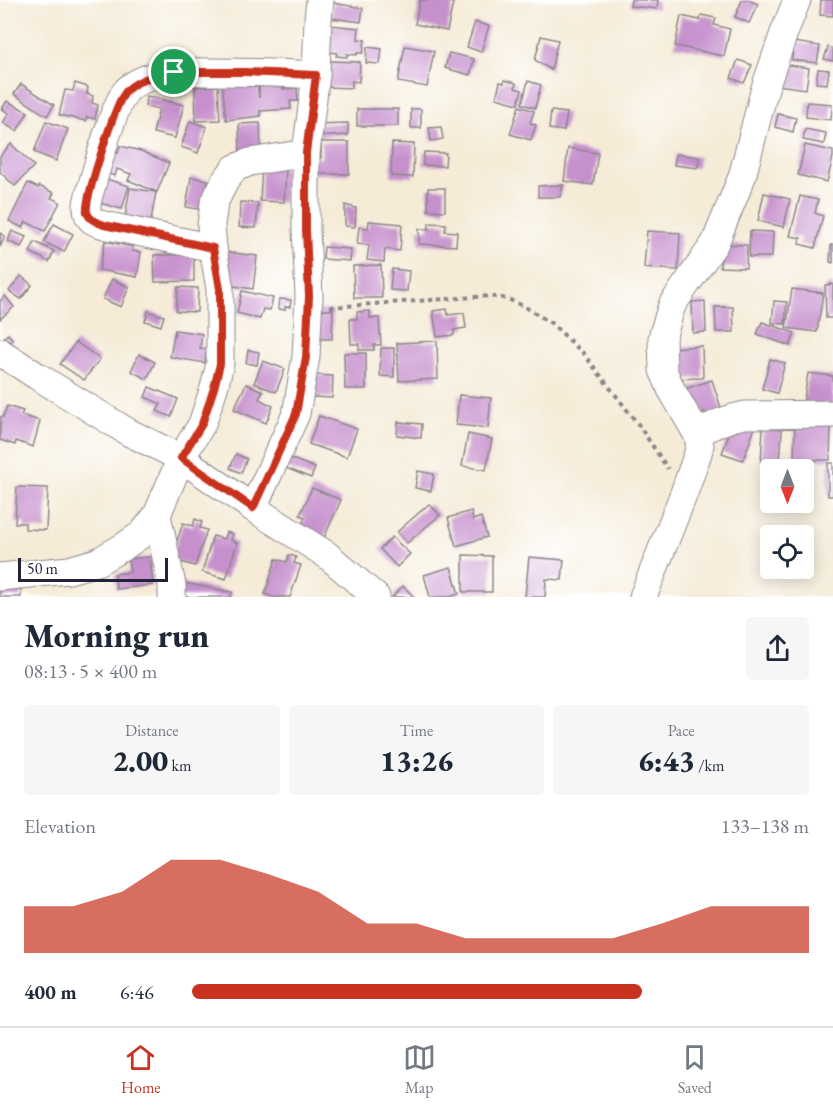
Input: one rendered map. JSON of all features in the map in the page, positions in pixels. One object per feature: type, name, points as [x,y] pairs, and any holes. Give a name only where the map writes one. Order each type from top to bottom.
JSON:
[{"type":"street","points":[[253,508],[296,414],[306,357],[309,296],[306,153],[316,75],[320,0]]},
{"type":"street","points":[[643,597],[699,453],[700,445],[698,434],[671,389],[663,369],[662,338],[672,305],[715,243],[742,177],[765,88],[797,0]]},
{"type":"street","points":[[213,248],[104,225],[92,220],[87,213],[94,179],[120,100],[127,90],[147,78],[174,72],[316,75]]},
{"type":"street","points":[[0,577],[69,570],[97,562],[142,534],[157,515],[181,458],[202,424],[220,364],[220,289],[211,225],[214,202],[235,168],[250,162],[306,153]]},
{"type":"street","points":[[0,352],[128,432],[181,458],[253,508],[327,555],[375,597]]},
{"type":"street","points":[[698,434],[718,422],[738,416],[833,414]]},
{"type":"street","points":[[157,515],[172,585],[172,597]]},
{"type":"path","points":[[308,309],[489,296],[508,299],[525,307],[551,323],[583,353],[638,424],[684,493]]},
{"type":"building","points":[[420,0],[453,3],[447,31],[415,24]]},
{"type":"building","points":[[631,0],[658,0],[657,9],[630,6]]},
{"type":"building","points":[[742,0],[758,4],[749,23],[735,17]]},
{"type":"building","points":[[821,0],[833,0],[833,16],[820,15]]},
{"type":"building","points":[[333,3],[363,8],[361,22],[331,18]]},
{"type":"building","points":[[701,15],[716,18],[714,25],[730,29],[724,56],[675,46],[681,16],[700,20]]},
{"type":"building","points":[[475,22],[489,26],[481,52],[467,47]]},
{"type":"building","points":[[329,25],[359,28],[358,39],[365,40],[363,53],[347,54],[347,57],[321,51]]},
{"type":"building","points":[[541,36],[558,40],[551,70],[535,60]]},
{"type":"building","points":[[794,42],[820,46],[817,63],[792,60]]},
{"type":"building","points":[[405,46],[434,51],[427,87],[398,82]]},
{"type":"building","points":[[367,47],[382,49],[380,64],[366,63]]},
{"type":"building","points":[[828,47],[833,48],[833,61],[824,59]]},
{"type":"building","points":[[449,53],[474,59],[470,75],[445,68]]},
{"type":"building","points":[[738,60],[752,65],[744,83],[731,78]]},
{"type":"building","points":[[326,61],[360,62],[359,82],[352,81],[352,88],[325,87]]},
{"type":"building","points":[[781,64],[809,68],[806,89],[778,85]]},
{"type":"building","points":[[818,69],[829,70],[827,84],[816,83]]},
{"type":"building","points":[[257,79],[259,98],[259,84],[282,82],[283,89],[297,88],[298,101],[290,101],[291,109],[260,111],[261,116],[226,120],[222,82]]},
{"type":"building","points":[[504,80],[516,83],[515,88],[522,90],[518,104],[496,98],[500,82],[504,83]]},
{"type":"building","points":[[528,81],[541,85],[535,108],[522,104]]},
{"type":"building","points":[[75,83],[88,87],[87,94],[93,96],[92,103],[98,105],[95,119],[87,117],[86,121],[59,115],[65,90],[73,91]]},
{"type":"building","points":[[21,84],[54,105],[47,116],[14,94]]},
{"type":"building","points":[[218,86],[220,120],[196,121],[195,87]]},
{"type":"building","points":[[147,96],[184,105],[175,138],[153,133],[159,109],[145,106]]},
{"type":"building","points":[[7,101],[28,112],[17,131],[3,123],[9,113],[2,109]]},
{"type":"building","points":[[807,102],[832,104],[831,120],[806,117]]},
{"type":"building","points":[[519,106],[534,111],[530,123],[536,125],[531,140],[510,134]]},
{"type":"building","points":[[357,109],[398,109],[398,126],[357,126]]},
{"type":"building","points":[[411,109],[421,109],[421,128],[411,128]]},
{"type":"building","points":[[551,111],[567,113],[564,131],[549,129]]},
{"type":"building","points":[[778,114],[796,118],[793,132],[775,127]]},
{"type":"building","points":[[46,121],[68,129],[56,161],[34,152]]},
{"type":"building","points":[[190,121],[207,127],[198,153],[181,147]]},
{"type":"building","points":[[260,123],[261,153],[240,154],[239,124]]},
{"type":"building","points":[[348,123],[348,135],[314,137],[313,124]]},
{"type":"building","points":[[441,127],[443,139],[431,141],[429,128]]},
{"type":"building","points":[[805,129],[826,133],[824,144],[803,140]]},
{"type":"building","points":[[321,142],[349,142],[349,174],[308,174],[308,158],[321,158]]},
{"type":"building","points":[[392,143],[414,144],[413,177],[391,176]]},
{"type":"building","points":[[11,144],[34,166],[15,186],[0,172],[0,156]]},
{"type":"building","points":[[805,145],[833,151],[827,182],[798,175]]},
{"type":"building","points":[[120,146],[141,151],[169,163],[157,192],[128,180],[131,174],[117,169],[115,176],[99,171],[106,149],[118,153]]},
{"type":"building","points":[[568,148],[598,153],[593,185],[564,181]]},
{"type":"building","points":[[424,152],[446,153],[445,166],[423,165]]},
{"type":"building","points":[[676,154],[699,157],[698,168],[674,165]]},
{"type":"building","points":[[262,167],[286,168],[284,202],[260,201]]},
{"type":"building","points":[[191,177],[208,180],[203,210],[186,207]]},
{"type":"building","points":[[103,178],[129,186],[122,209],[96,202]]},
{"type":"building","points":[[28,183],[54,193],[51,198],[60,202],[45,231],[26,222],[23,228],[9,221]]},
{"type":"building","points":[[563,185],[560,197],[538,197],[538,186]]},
{"type":"building","points":[[130,188],[156,192],[150,226],[125,218]]},
{"type":"building","points":[[428,188],[445,188],[445,211],[428,210]]},
{"type":"building","points":[[764,193],[790,199],[784,227],[758,221]]},
{"type":"building","points":[[800,196],[818,200],[815,213],[823,216],[815,248],[799,244],[801,238],[790,236]]},
{"type":"building","points":[[240,202],[258,203],[256,228],[239,227]]},
{"type":"building","points":[[345,205],[356,208],[355,227],[345,226]]},
{"type":"building","points":[[369,221],[402,224],[400,251],[385,249],[384,262],[367,260],[369,245],[357,244],[359,227],[368,228]]},
{"type":"building","points":[[429,223],[446,224],[445,231],[457,232],[456,246],[419,244],[419,229],[429,229]]},
{"type":"building","points":[[54,224],[73,234],[64,252],[44,242]]},
{"type":"building","points":[[12,231],[26,237],[21,247],[8,241]]},
{"type":"building","points":[[647,231],[680,233],[678,270],[644,268]]},
{"type":"building","points":[[750,231],[773,232],[772,257],[749,257]]},
{"type":"building","points":[[0,233],[5,236],[0,247]]},
{"type":"building","points":[[105,241],[133,247],[132,251],[141,252],[137,277],[99,270]]},
{"type":"building","points":[[35,242],[54,251],[49,262],[30,252]]},
{"type":"building","points":[[722,244],[747,245],[746,268],[720,267]]},
{"type":"building","points":[[831,245],[833,245],[833,263],[830,262]]},
{"type":"building","points":[[324,247],[351,249],[350,261],[323,259]]},
{"type":"building","points":[[226,252],[257,256],[253,289],[221,284]]},
{"type":"building","points":[[154,255],[194,255],[194,281],[155,282]]},
{"type":"building","points":[[381,265],[382,298],[354,298],[353,266]]},
{"type":"building","points":[[392,269],[409,271],[407,291],[390,290]]},
{"type":"building","points":[[21,276],[32,285],[21,299],[9,291]]},
{"type":"building","points":[[112,279],[129,287],[121,307],[103,299]]},
{"type":"building","points":[[833,284],[833,318],[826,318],[825,285]]},
{"type":"building","points":[[178,287],[198,288],[197,312],[176,311]]},
{"type":"building","points":[[792,289],[823,293],[817,332],[786,328]]},
{"type":"building","points":[[242,291],[273,298],[270,310],[263,309],[260,319],[237,313]]},
{"type":"building","points":[[5,296],[14,307],[0,319],[0,301]]},
{"type":"building","points":[[279,299],[291,300],[290,307],[285,307],[285,310],[278,309]]},
{"type":"building","points":[[705,301],[706,332],[693,333],[692,302]]},
{"type":"building","points":[[774,301],[787,302],[785,324],[772,323]]},
{"type":"building","points":[[715,307],[733,307],[734,332],[716,332]]},
{"type":"building","points":[[447,309],[448,315],[464,313],[466,328],[454,330],[454,335],[437,337],[433,311]]},
{"type":"building","points":[[315,310],[333,310],[332,339],[315,339]]},
{"type":"building","points":[[148,311],[164,316],[161,326],[145,321]]},
{"type":"building","points":[[370,311],[370,318],[379,318],[381,345],[374,345],[374,350],[359,350],[359,344],[351,344],[350,319],[357,319],[357,312]]},
{"type":"building","points":[[762,322],[795,333],[790,346],[757,334]]},
{"type":"building","points":[[175,330],[202,334],[200,348],[207,349],[205,363],[170,357]]},
{"type":"building","points":[[8,334],[13,340],[5,348],[0,341]]},
{"type":"building","points":[[437,341],[438,379],[399,381],[397,343]]},
{"type":"building","points":[[76,342],[100,359],[84,380],[60,364]]},
{"type":"building","points":[[702,346],[703,378],[670,379],[669,348]]},
{"type":"building","points":[[381,348],[394,348],[394,377],[380,376]]},
{"type":"building","points":[[248,350],[259,352],[257,365],[246,363]]},
{"type":"building","points":[[344,353],[366,353],[366,389],[345,389]]},
{"type":"building","points":[[139,354],[155,362],[147,379],[131,371]]},
{"type":"building","points":[[770,359],[785,363],[777,393],[762,389]]},
{"type":"building","points":[[263,361],[285,369],[276,392],[254,383]]},
{"type":"building","points":[[808,373],[833,376],[833,409],[803,406]]},
{"type":"building","points":[[313,375],[333,376],[332,398],[312,397]]},
{"type":"building","points":[[712,380],[723,414],[706,419],[704,412],[690,416],[682,390]]},
{"type":"building","points":[[246,384],[263,391],[259,399],[273,406],[266,423],[234,409]]},
{"type":"building","points":[[149,387],[178,399],[171,417],[157,411],[161,404],[145,397]]},
{"type":"building","points":[[459,395],[491,398],[488,428],[456,425]]},
{"type":"building","points":[[7,406],[23,411],[21,415],[40,421],[33,447],[16,441],[15,445],[0,440],[0,417],[3,417]]},
{"type":"building","points":[[319,416],[357,429],[347,457],[309,444]]},
{"type":"building","points":[[734,420],[755,428],[743,460],[722,453]]},
{"type":"building","points":[[398,422],[422,424],[421,438],[397,435]]},
{"type":"building","points":[[795,422],[831,423],[830,460],[794,459]]},
{"type":"building","points":[[763,428],[782,429],[780,459],[761,459]]},
{"type":"building","points":[[468,434],[492,439],[486,470],[462,466]]},
{"type":"building","points":[[236,454],[247,459],[241,473],[230,468]]},
{"type":"building","points":[[285,456],[315,468],[311,478],[281,466]]},
{"type":"building","points":[[828,463],[833,463],[833,496],[828,496]]},
{"type":"building","points":[[418,471],[434,474],[431,491],[415,488]]},
{"type":"building","points":[[17,487],[48,488],[46,530],[25,529],[25,523],[15,523]]},
{"type":"building","points":[[312,488],[341,500],[323,540],[300,530],[305,517],[300,515]]},
{"type":"building","points":[[429,504],[440,515],[407,543],[397,532]]},
{"type":"building","points":[[471,511],[473,520],[481,517],[487,537],[456,546],[448,518]]},
{"type":"building","points":[[195,519],[202,522],[200,528],[207,530],[195,566],[171,559],[183,523],[193,526]]},
{"type":"building","points":[[226,532],[233,534],[231,540],[237,543],[226,579],[202,572],[213,536],[224,539]]},
{"type":"building","points":[[392,537],[410,554],[397,567],[380,549]]},
{"type":"building","points":[[289,555],[296,557],[294,563],[301,565],[290,597],[273,597],[265,594],[276,559],[287,562]]},
{"type":"building","points":[[463,555],[492,556],[492,592],[463,592]]},
{"type":"building","points":[[150,557],[153,585],[116,589],[115,574],[130,572],[128,559]]},
{"type":"building","points":[[529,557],[564,560],[562,580],[546,579],[545,597],[525,597]]},
{"type":"building","points":[[451,567],[459,594],[449,597],[430,597],[424,575]]},
{"type":"building","points":[[179,582],[232,592],[231,597],[181,597]]},
{"type":"building","points":[[21,583],[21,597],[0,597],[0,584]]},
{"type":"building","points":[[403,586],[414,597],[392,597]]},
{"type":"route","points":[[174,72],[316,75],[306,153],[309,296],[306,357],[296,414],[253,508],[181,458],[202,424],[220,364],[220,289],[213,248],[104,225],[92,220],[87,213],[94,179],[120,100],[135,84],[160,74],[174,72]]}]
